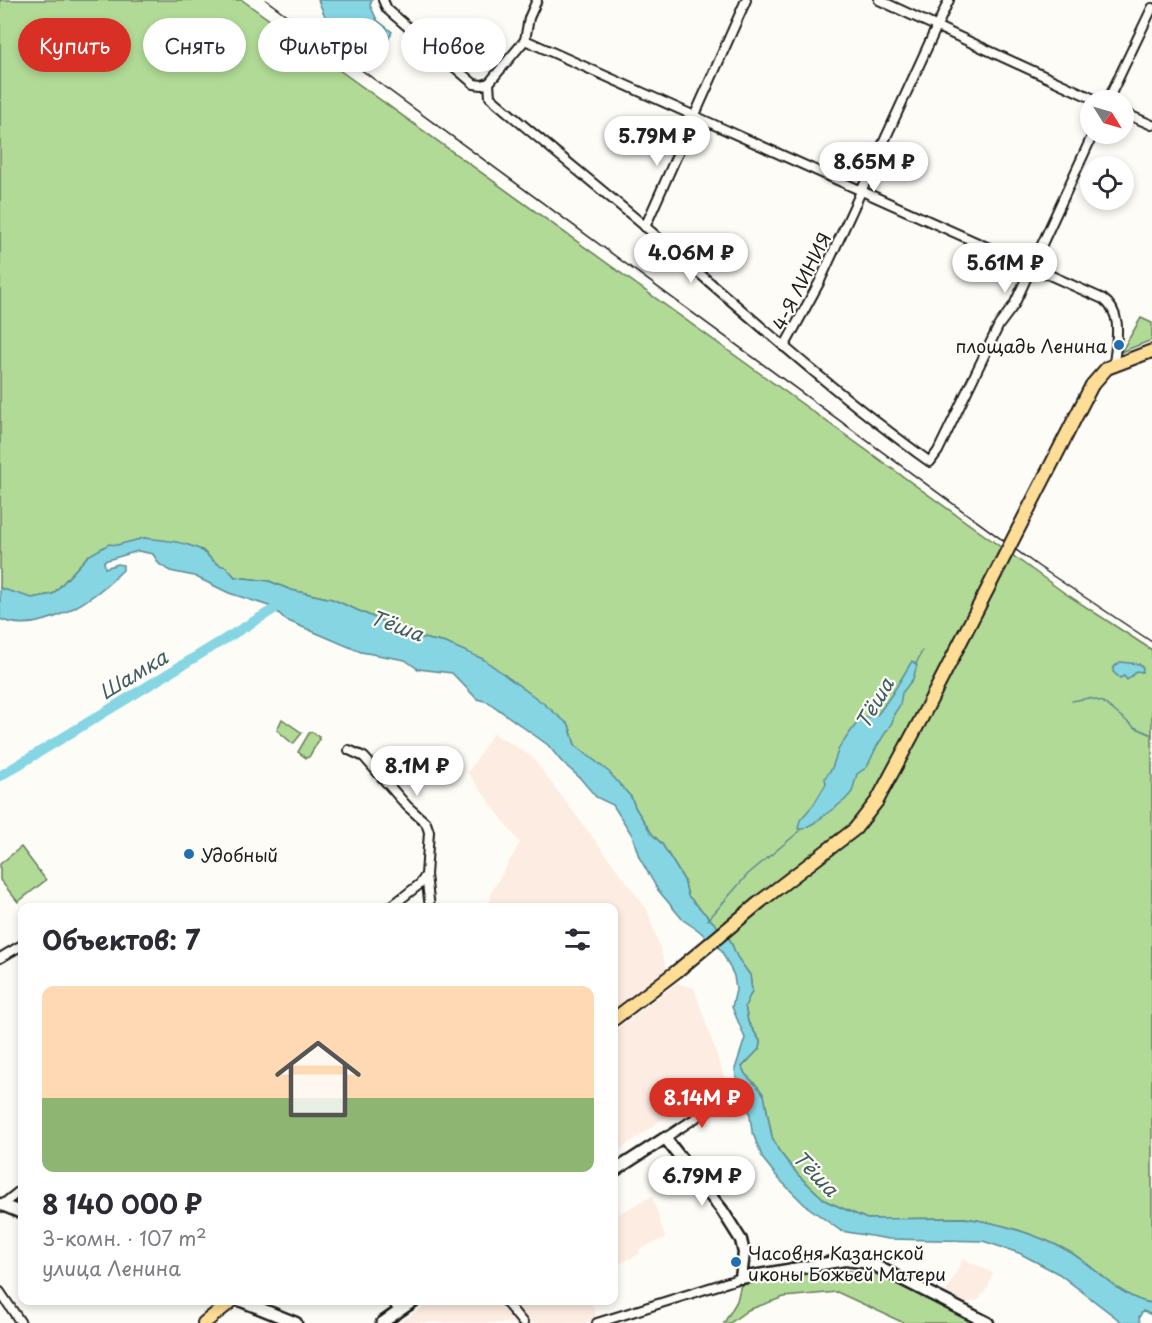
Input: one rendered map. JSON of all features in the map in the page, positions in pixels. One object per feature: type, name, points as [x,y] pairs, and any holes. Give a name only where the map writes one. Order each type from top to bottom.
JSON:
[{"type":"main road","points":[[618,1016],[855,829],[877,801],[921,719],[1092,385],[1099,375],[1114,364],[1152,351]]},
{"type":"main road","points":[[204,1323],[227,1305]]},
{"type":"street","points":[[383,0],[387,9],[474,84],[482,86],[489,83],[525,40],[529,18],[537,0]]},
{"type":"street","points":[[645,227],[746,0]]},
{"type":"street","points":[[879,0],[1080,93]]},
{"type":"street","name":"4-Я ЛИНИЯ","points":[[784,347],[819,283],[949,0]]},
{"type":"street","points":[[1113,90],[1152,8]]},
{"type":"street","points":[[525,40],[1103,298],[1115,311],[1117,321],[1114,364]]},
{"type":"street","points":[[489,83],[490,97],[869,418],[930,462],[938,451],[999,325],[1014,305],[1033,267],[1088,144]]},
{"type":"street","points":[[1134,117],[1152,125]]},
{"type":"street","points":[[349,750],[364,757],[407,806],[426,823],[429,832],[426,874],[429,903]]},
{"type":"street","points":[[395,903],[420,884],[426,874]]},
{"type":"street","points":[[0,958],[18,947]]},
{"type":"street","points":[[618,1168],[726,1098]]},
{"type":"street","points":[[664,1138],[722,1210],[741,1240],[744,1253],[741,1278]]},
{"type":"street","points":[[1,1204],[18,1192]]},
{"type":"street","points":[[1,1204],[18,1211]]},
{"type":"street","points":[[597,1323],[741,1278],[845,1260],[870,1263],[985,1322]]},
{"type":"street","points":[[0,1292],[21,1323]]},
{"type":"street","points":[[251,1305],[296,1323]]},
{"type":"street","points":[[395,1305],[399,1311]]},
{"type":"street","points":[[382,1323],[408,1305]]},
{"type":"street","points":[[508,1305],[523,1323]]},
{"type":"shaded area","points":[[493,733],[531,756],[647,909],[667,970],[618,1006],[618,903],[490,903],[491,893],[520,843],[468,773]]},
{"type":"shaded area","points":[[677,983],[694,988],[728,1088],[697,1106],[694,1104],[668,1115],[618,1151],[618,1028]]},
{"type":"shaded area","points":[[652,1196],[665,1238],[639,1249],[640,1254],[618,1264],[618,1214]]},
{"type":"shaded area","points":[[963,1259],[993,1273],[988,1287],[978,1300],[966,1303],[946,1292]]},
{"type":"shaded area","points":[[427,1305],[503,1305],[517,1323],[400,1322]]},
{"type":"shaded area","points":[[512,1305],[592,1305],[597,1318],[583,1323],[526,1323]]},
{"type":"green space","points":[[0,0],[242,0],[267,18],[258,18],[258,72],[342,72],[1066,594],[1152,650],[1152,1303],[1130,1296],[1080,1258],[1032,1235],[1005,1226],[965,1218],[867,1219],[826,1201],[798,1175],[779,1151],[772,1137],[764,1095],[745,1074],[742,1067],[759,1049],[760,1041],[748,1022],[745,1006],[752,991],[750,975],[737,957],[730,940],[688,896],[684,880],[662,844],[652,834],[636,809],[631,797],[575,745],[569,725],[446,643],[418,637],[332,599],[291,590],[269,581],[235,577],[226,567],[219,566],[202,550],[144,538],[88,556],[53,594],[32,598],[19,596],[0,588]]},
{"type":"green space","points":[[1141,318],[1152,323],[1152,340],[1121,352]]},
{"type":"green space","points":[[282,719],[302,733],[293,744],[277,730]]},
{"type":"green space","points":[[312,732],[319,737],[319,740],[309,757],[306,758],[298,752],[309,733]]},
{"type":"green space","points":[[21,847],[46,880],[18,902],[0,880],[0,864]]},
{"type":"green space","points":[[848,1271],[874,1273],[977,1323],[904,1323],[837,1292],[784,1297],[748,1310],[730,1323],[724,1323],[737,1301],[741,1284],[815,1273]]},
{"type":"water","points":[[318,0],[372,0],[370,5],[376,18],[326,18]]},
{"type":"water","points":[[144,538],[192,546],[226,567],[235,577],[269,581],[291,590],[332,599],[418,637],[446,643],[483,659],[543,703],[569,725],[575,745],[609,772],[631,797],[636,809],[652,834],[662,844],[684,880],[688,896],[730,940],[737,957],[750,975],[752,991],[745,1006],[748,1022],[760,1041],[759,1049],[742,1067],[745,1074],[764,1095],[772,1137],[779,1151],[798,1175],[826,1201],[867,1219],[965,1218],[1005,1226],[1045,1240],[1080,1258],[1130,1296],[1152,1303],[1152,1315],[1143,1311],[1139,1317],[1140,1323],[1123,1323],[1059,1274],[1019,1253],[983,1241],[889,1239],[841,1231],[805,1205],[763,1159],[752,1131],[749,1109],[752,1095],[736,1077],[735,1069],[745,1038],[732,1007],[736,990],[734,976],[721,950],[683,920],[658,890],[639,857],[632,835],[613,805],[596,797],[548,745],[488,702],[477,699],[452,673],[418,669],[405,660],[361,652],[286,620],[272,607],[229,593],[194,576],[170,571],[159,564],[153,554],[138,551],[104,561],[105,568],[118,564],[123,565],[123,570],[98,592],[67,612],[33,623],[16,623],[0,619],[0,588],[32,598],[53,594],[88,556],[109,544],[117,545]]},
{"type":"water","points":[[912,661],[917,665],[913,679],[902,693],[893,721],[867,767],[857,774],[852,792],[814,823],[798,829],[800,820],[814,804],[826,784],[825,778],[832,768],[839,748],[859,720],[878,714]]},
{"type":"water","points":[[1120,662],[1139,664],[1143,668],[1142,672],[1137,671],[1127,680],[1124,676],[1120,678],[1113,672],[1114,667]]},
{"type":"waterway","name":"Шамка","points":[[0,776],[284,603]]},
{"type":"waterway","name":"Тёша","points":[[916,664],[922,651]]},
{"type":"waterway","points":[[1072,701],[1089,698],[1103,702],[1134,727],[1152,735]]},
{"type":"waterway","name":"Тёша","points":[[708,920],[748,874],[801,830]]},
{"type":"railway","points":[[266,0],[1038,566],[1152,642]]},
{"type":"place","name":"площадь Ленина","points":[[1119,345]]},
{"type":"place","name":"Удобный","points":[[189,854]]},
{"type":"place","name":"Часовня Казанской иконы Божьей Матери","points":[[736,1262]]}]
